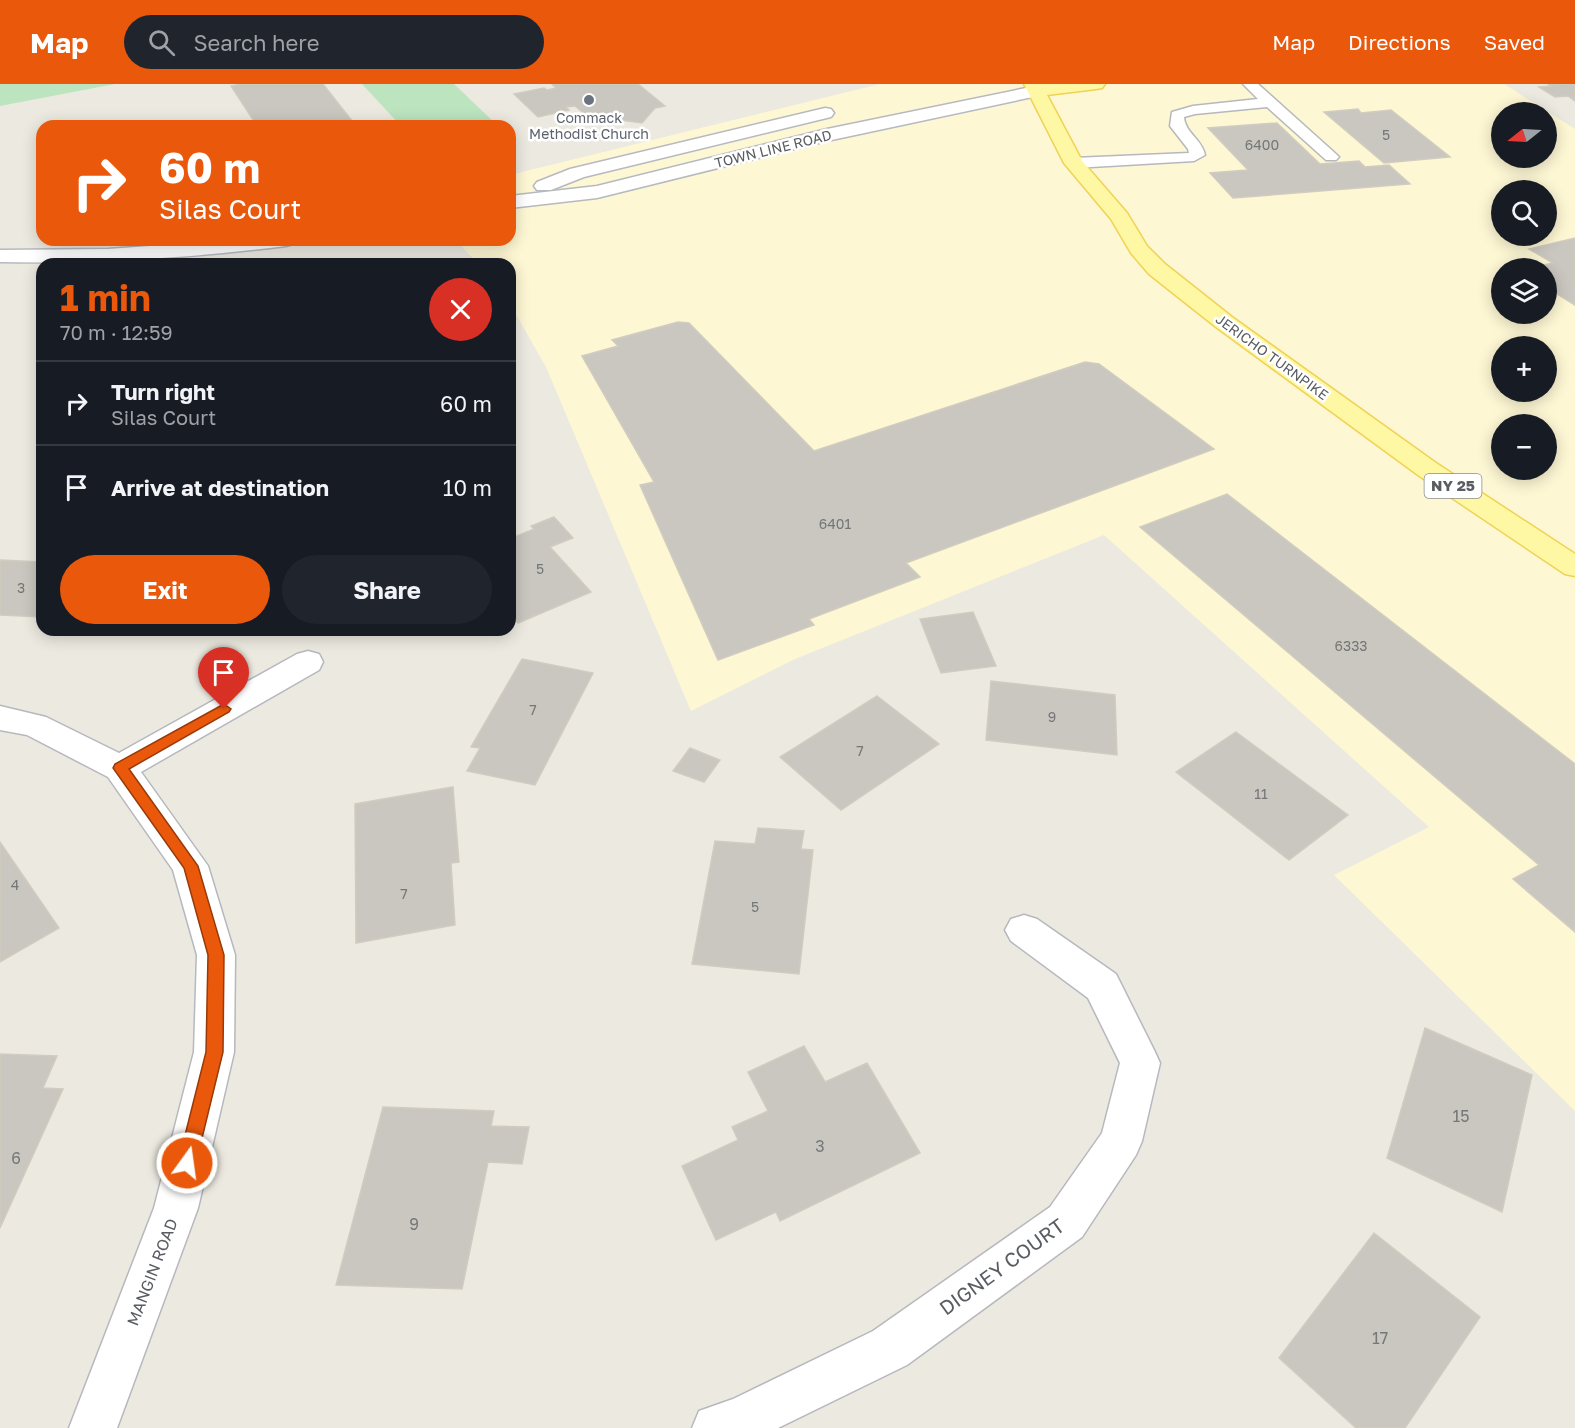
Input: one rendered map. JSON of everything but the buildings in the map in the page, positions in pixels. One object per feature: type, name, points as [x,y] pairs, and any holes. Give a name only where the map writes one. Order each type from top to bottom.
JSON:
[{"type":"main road","points":[[1034,88],[1096,84]]},
{"type":"main road","name":"JERICHO TURNPIKE","points":[[1034,88],[1074,163],[1120,217],[1138,249],[1157,269],[1224,322],[1417,462],[1575,567]]},
{"type":"main road","name":"TOWN LINE ROAD","points":[[516,200],[597,192],[827,135],[1034,88]]},
{"type":"main road","name":"TOWN LINE ROAD","points":[[516,198],[577,173],[726,135],[840,110]]},
{"type":"main road","points":[[0,256],[57,258],[242,246]]},
{"type":"main road","points":[[120,768],[308,662]]},
{"type":"main road","name":"MANGIN ROAD","points":[[0,718],[34,725],[120,768],[190,866],[216,955],[214,1052],[176,1208],[93,1428]]},
{"type":"main road","name":"DIGNEY COURT","points":[[716,1428],[738,1422],[890,1348],[1066,1222],[1120,1141],[1140,1063],[1102,986],[1024,930]]},
{"type":"lane","points":[[1250,84],[1331,157]]},
{"type":"lane","points":[[1074,163],[1189,158],[1197,155],[1196,148],[1177,126],[1178,115],[1193,110],[1270,102]]},
{"type":"shaded area","points":[[880,84],[1042,84],[1061,88],[1107,84],[1504,84],[1532,102],[1491,102],[1491,168],[1557,168],[1557,118],[1575,129],[1575,1111],[1334,875],[1429,827],[1104,535],[795,659],[691,711],[546,367],[516,314],[516,258],[472,258],[462,246],[516,246],[516,174]]},
{"type":"green space","points":[[0,84],[115,84],[0,106]]},
{"type":"green space","points":[[362,84],[454,84],[492,120],[395,120]]},
{"type":"place","name":"Commack Methodist Church","points":[[589,100]]},
{"type":"route","points":[[187,1163],[214,1052],[216,955],[190,866],[120,768],[224,709]]}]
